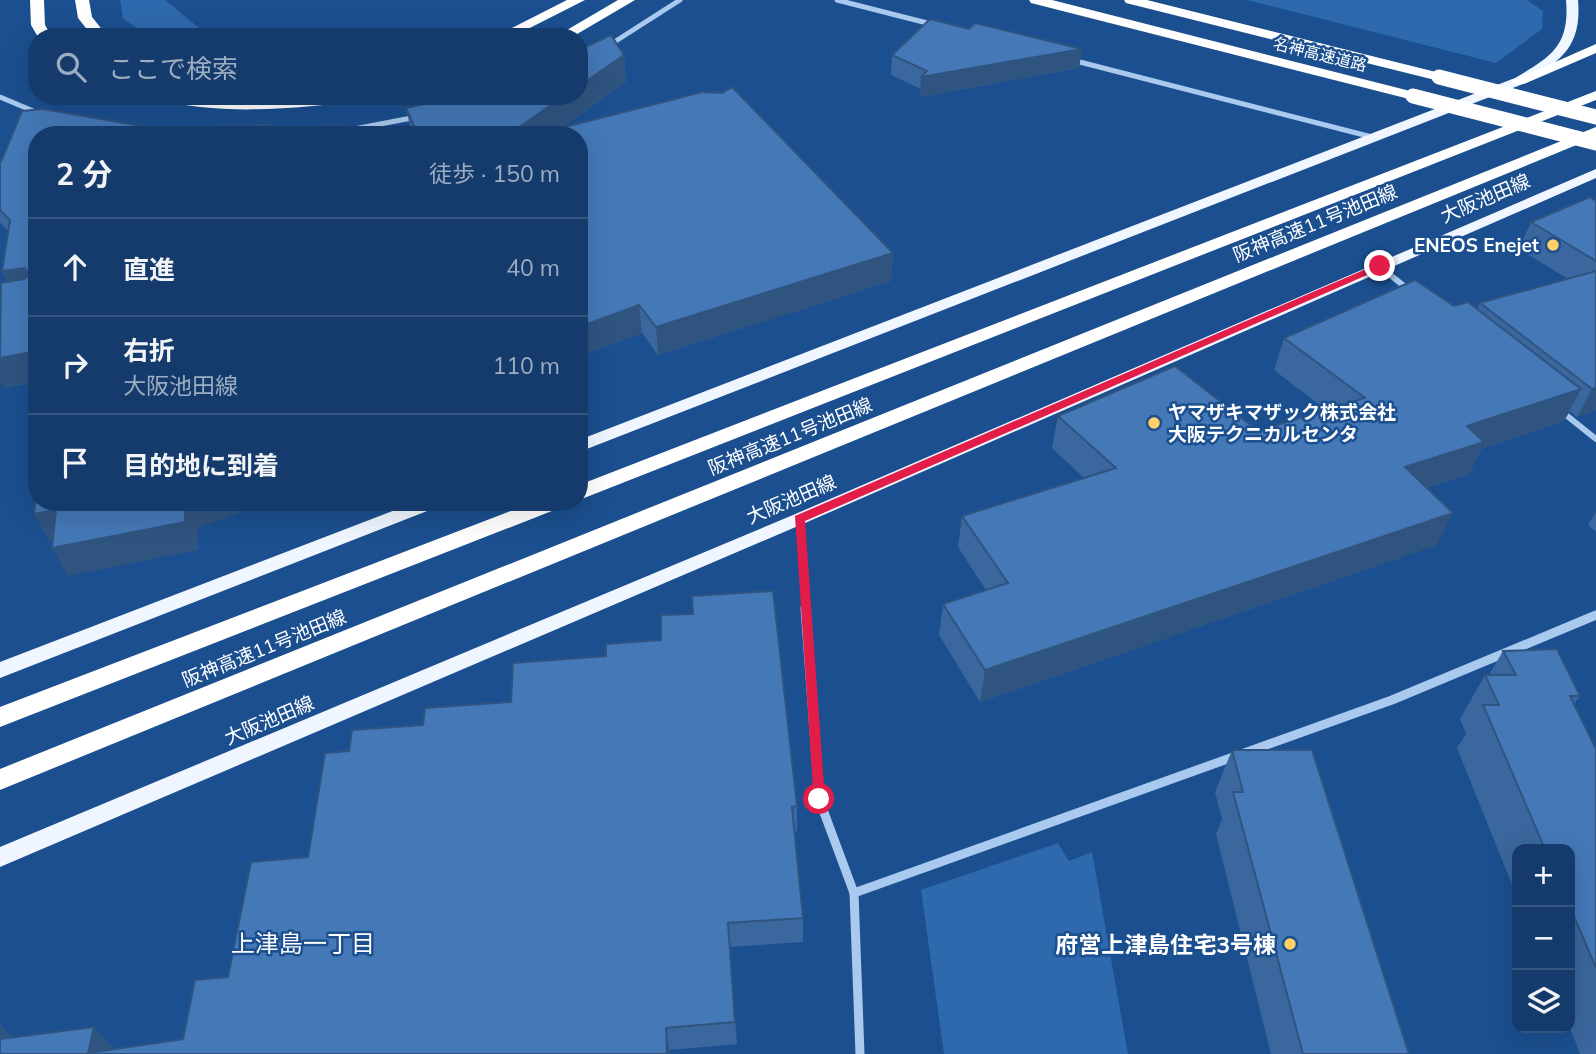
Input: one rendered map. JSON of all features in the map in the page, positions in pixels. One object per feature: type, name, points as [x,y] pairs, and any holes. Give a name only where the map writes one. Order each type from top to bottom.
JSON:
[{"type":"highway","points":[[37,0],[40,28]]},
{"type":"highway","points":[[82,0],[85,18],[93,28]]},
{"type":"highway","points":[[520,28],[578,0]]},
{"type":"highway","points":[[578,28],[628,0]]},
{"type":"highway","points":[[1028,0],[1121,22]]},
{"type":"highway","name":"名神高速道路","points":[[1036,0],[1596,143]]},
{"type":"highway","name":"名神高速道路","points":[[1130,0],[1443,73],[1596,117]]},
{"type":"highway","points":[[1185,0],[1443,73],[1596,107]]},
{"type":"highway","points":[[1518,81],[1596,48]]},
{"type":"highway","name":"阪神高速11号池田線","points":[[588,489],[1596,95]]},
{"type":"highway","name":"阪神高速11号池田線","points":[[0,780],[1596,132]]},
{"type":"highway","name":"阪神高速11号池田線","points":[[0,717],[532,511]]},
{"type":"main road","points":[[588,443],[1518,81],[1561,53],[1574,26],[1572,0]]},
{"type":"main road","name":"大阪池田線","points":[[0,857],[799,519],[1596,173]]},
{"type":"main road","points":[[0,670],[411,511]]},
{"type":"street","points":[[597,51],[680,0]]},
{"type":"street","points":[[837,0],[945,28]]},
{"type":"street","points":[[1066,59],[1376,138]]},
{"type":"street","points":[[0,97],[48,117]]},
{"type":"street","points":[[21,121],[27,108]]},
{"type":"street","points":[[369,126],[430,115]]},
{"type":"street","points":[[1380,266],[1412,292]]},
{"type":"street","points":[[1553,404],[1596,439]]},
{"type":"street","points":[[799,519],[819,799],[855,893],[860,1054]]},
{"type":"street","points":[[855,893],[1392,699],[1596,615]]},
{"type":"shaded area","points":[[120,0],[165,0],[199,28],[137,28],[123,19]]},
{"type":"shaded area","points":[[1247,0],[1527,0],[1543,11],[1542,29],[1496,63]]},
{"type":"shaded area","points":[[1058,843],[1069,861],[1092,852],[1128,1054],[944,1054],[921,890]]},
{"type":"building","points":[[930,19],[969,29],[975,23],[1082,49],[921,77],[927,71],[892,55]]},
{"type":"building","points":[[611,35],[624,55],[588,80],[588,46]]},
{"type":"building","points":[[732,87],[893,253],[656,327],[639,305],[588,324],[588,126],[569,126],[702,92],[722,93]]},
{"type":"building","points":[[420,105],[551,105],[521,126],[414,126],[406,108]]},
{"type":"building","points":[[43,109],[141,126],[28,126],[28,273],[25,268],[2,271],[10,220],[0,210],[0,164],[22,111]]},
{"type":"building","points":[[1590,197],[1596,201],[1596,261],[1531,222]]},
{"type":"building","points":[[1596,271],[1596,388],[1592,389],[1480,303]]},
{"type":"building","points":[[28,276],[28,353],[0,358],[1,283]]},
{"type":"building","points":[[1415,280],[1454,306],[1468,302],[1581,389],[1467,426],[1484,442],[1405,467],[1453,513],[985,670],[943,604],[1008,583],[962,516],[1116,468],[1058,416],[1175,366],[1258,431],[1365,398],[1284,338]]},
{"type":"building","points":[[56,511],[185,511],[185,522],[52,548]]},
{"type":"building","points":[[773,591],[797,806],[792,807],[803,918],[728,923],[735,1022],[666,1028],[667,1054],[0,1054],[0,1039],[94,1027],[88,1053],[183,1039],[195,980],[228,977],[251,862],[308,857],[325,753],[349,751],[352,730],[423,725],[425,708],[511,702],[513,663],[606,656],[606,644],[661,640],[661,615],[693,614],[692,596]]},
{"type":"building","points":[[1557,649],[1580,696],[1570,696],[1596,749],[1596,968],[1575,919],[1575,844],[1543,844],[1483,705],[1499,705],[1485,675],[1516,675],[1503,651]]},
{"type":"building","points":[[1232,750],[1312,750],[1409,1054],[1303,1054],[1233,792],[1243,792]]},
{"type":"place","name":"ENEOS Enejet","points":[[1553,245]]},
{"type":"place","name":"ヤマザキマザック株式会社 大阪テクニカルセンタ","points":[[1154,423]]},
{"type":"place","name":"府営上津島住宅3号棟","points":[[1290,944]]},
{"type":"district","name":"上津島一丁目","points":[[303,943]]},
{"type":"route","points":[[819,799],[799,519],[1380,266]]}]
